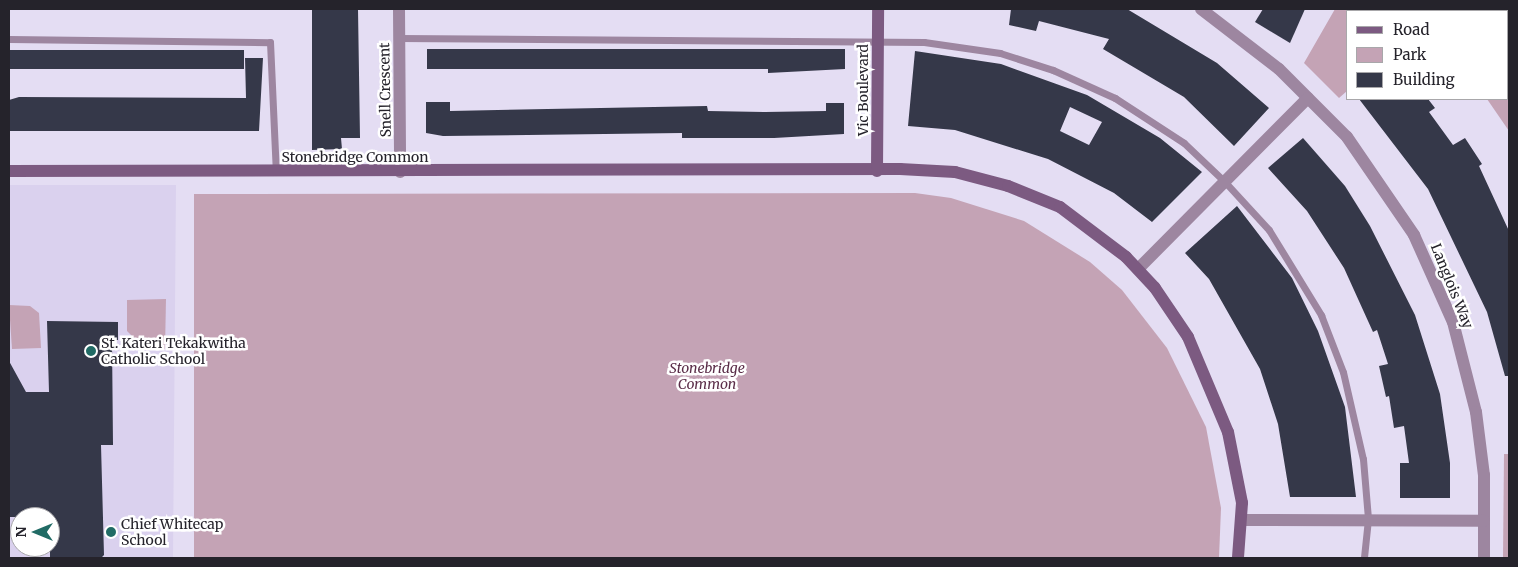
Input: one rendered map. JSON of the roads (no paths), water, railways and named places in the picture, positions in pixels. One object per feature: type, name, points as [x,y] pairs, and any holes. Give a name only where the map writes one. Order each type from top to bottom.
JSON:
[{"type":"street","name":"Snell Crescent","points":[[399,9],[400,172]]},
{"type":"street","name":"Vic Boulevard","points":[[877,171],[878,9]]},
{"type":"street","name":"Langlois Way","points":[[1200,9],[1279,69],[1347,137],[1414,234],[1453,322],[1476,412],[1484,520],[1484,558]]},
{"type":"street","points":[[1138,269],[1308,98]]},
{"type":"street","name":"Stonebridge Common","points":[[9,171],[955,172],[1008,186],[1060,207],[1138,269],[1188,337],[1210,384],[1228,432],[1243,520],[1238,558]]},
{"type":"street","points":[[1243,520],[1484,520]]},
{"type":"lane","points":[[399,38],[924,42],[1000,53],[1053,70],[1157,124],[1225,182],[1269,230],[1321,315],[1354,415],[1368,519],[1364,558]]},
{"type":"lane","points":[[9,40],[270,42],[276,172]]},
{"type":"place","name":"St. Kateri Tekakwitha Catholic School","points":[[91,351]]},
{"type":"place","name":"Chief Whitecap School","points":[[111,532]]}]
